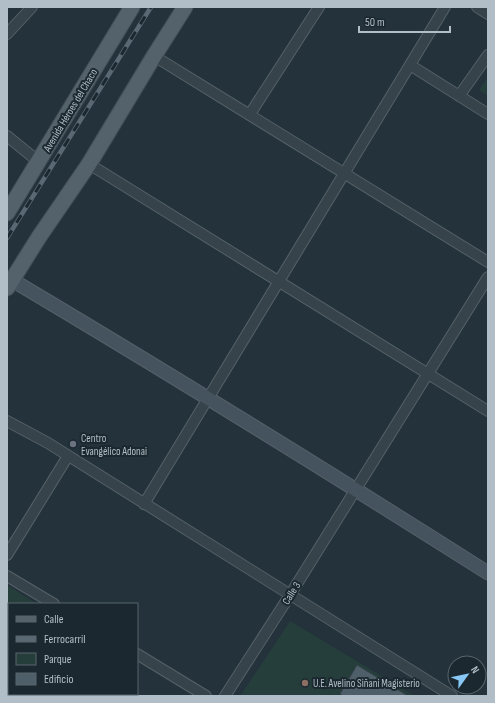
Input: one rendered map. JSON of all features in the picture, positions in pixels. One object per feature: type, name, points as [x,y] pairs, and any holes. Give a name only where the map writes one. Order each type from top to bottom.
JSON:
[{"type":"main road","name":"Avenida Héroes del Chaco","points":[[7,213],[132,7]]},
{"type":"main road","points":[[185,7],[90,164],[39,237],[9,284],[114,341],[488,573]]},
{"type":"street","points":[[7,34],[32,7]]},
{"type":"street","points":[[250,114],[319,7]]},
{"type":"street","points":[[144,504],[444,7]]},
{"type":"street","points":[[477,7],[488,14]]},
{"type":"street","points":[[459,96],[488,55]]},
{"type":"street","points":[[154,56],[488,262]]},
{"type":"street","points":[[410,65],[488,114]]},
{"type":"street","points":[[7,136],[39,162]]},
{"type":"street","points":[[90,164],[488,412]]},
{"type":"street","name":"Calle 3","points":[[225,696],[290,595],[488,278]]},
{"type":"street","points":[[7,421],[68,456],[452,696]]},
{"type":"street","points":[[7,555],[68,456]]},
{"type":"street","points":[[7,576],[52,603]]},
{"type":"street","points":[[138,655],[206,696]]},
{"type":"green space","points":[[488,77],[488,96],[479,90]]},
{"type":"green space","points":[[7,585],[35,603],[8,603],[7,665]]},
{"type":"green space","points":[[290,621],[415,696],[240,696]]},
{"type":"building","points":[[357,665],[408,696],[343,696],[340,694]]},
{"type":"railway","points":[[7,238],[151,7]]},
{"type":"place","name":"Centro Evangélico Adonai","points":[[73,444]]},
{"type":"place","name":"U.E. Avelino Siñani Magisterio","points":[[305,683]]}]
